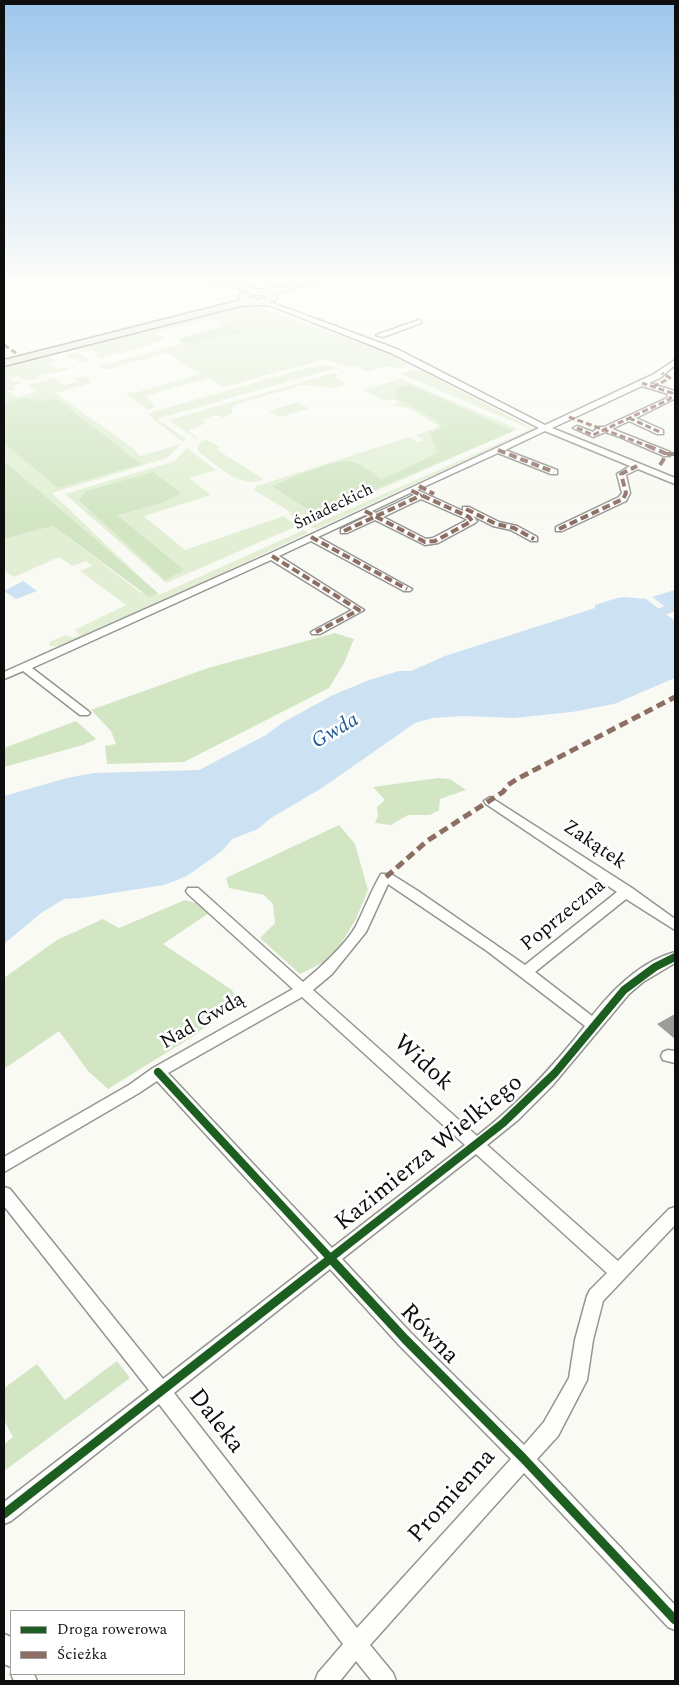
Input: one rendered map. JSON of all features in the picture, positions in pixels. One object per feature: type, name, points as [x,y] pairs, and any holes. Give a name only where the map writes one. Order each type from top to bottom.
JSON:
[{"type":"street","points":[[409,359],[546,428],[675,481]]},
{"type":"street","name":"Śniadeckich","points":[[4,676],[272,556],[365,510],[417,490],[642,383],[662,373],[675,362]]},
{"type":"street","points":[[653,386],[670,378],[662,373]]},
{"type":"street","points":[[577,428],[593,435],[673,399],[672,393],[642,383]]},
{"type":"street","points":[[569,417],[671,454],[660,464]]},
{"type":"street","points":[[629,418],[660,432]]},
{"type":"street","points":[[498,450],[554,472]]},
{"type":"street","points":[[559,529],[624,498],[626,493],[621,474],[637,466]]},
{"type":"street","points":[[365,510],[427,542],[435,541],[472,521],[469,517],[417,490]]},
{"type":"street","points":[[344,531],[376,516],[417,490]]},
{"type":"street","points":[[417,490],[496,524],[514,528],[534,539]]},
{"type":"street","points":[[310,537],[407,589]]},
{"type":"street","points":[[272,556],[359,610],[316,632]]},
{"type":"street","points":[[24,667],[84,713]]},
{"type":"street","name":"Zakątek","points":[[490,801],[627,891],[675,925]]},
{"type":"street","name":"Nad Gwdą","points":[[4,1165],[134,1089],[158,1072],[303,990],[327,970],[361,930],[375,895],[386,877],[426,901],[526,972]]},
{"type":"street","name":"Widok","points":[[192,891],[618,1272]]},
{"type":"street","name":"Poprzeczna","points":[[526,972],[627,891]]},
{"type":"street","name":"Kazimierza Wielkiego","points":[[4,1514],[517,1112],[543,1086],[607,1006],[624,988],[645,972],[675,957]]},
{"type":"street","points":[[526,972],[593,1024]]},
{"type":"street","name":"Równa","points":[[158,1072],[405,1339],[523,1458],[675,1620]]},
{"type":"street","name":"Daleka","points":[[4,1194],[385,1681]]},
{"type":"street","name":"Promienna","points":[[326,1681],[523,1458],[552,1429],[572,1395],[578,1380],[590,1312],[596,1296],[675,1214]]},
{"type":"green space","points":[[42,359],[53,359],[56,360],[48,363],[57,369],[65,367],[70,369],[30,380],[24,380],[17,376],[9,378],[14,382],[18,381],[21,383],[13,386],[15,389],[7,391],[16,397],[36,392],[28,385],[49,380],[49,378],[54,378],[65,385],[77,382],[73,379],[84,376],[91,381],[90,383],[55,393],[133,448],[140,456],[181,444],[167,458],[52,493],[159,595],[304,530],[308,533],[171,597],[171,599],[65,647],[50,646],[49,642],[66,635],[72,638],[80,635],[75,630],[126,605],[80,571],[92,566],[86,561],[72,566],[59,557],[14,577],[4,571],[4,539],[53,526],[141,593],[148,590],[4,461],[4,367]]},
{"type":"green space","points":[[74,359],[90,360],[83,363]]},
{"type":"green space","points":[[127,359],[146,359],[105,370],[100,366]]},
{"type":"green space","points":[[176,359],[317,359],[318,361],[227,386],[220,386],[208,378],[145,396],[156,406],[148,410],[125,393],[138,392],[200,374]]},
{"type":"green space","points":[[320,359],[398,359],[409,365],[402,368],[385,367],[366,372],[356,365],[348,367]]},
{"type":"green space","points":[[324,365],[336,367],[348,373],[336,368],[157,419],[186,439],[183,442],[148,415],[152,412],[307,368]]},
{"type":"green space","points":[[418,369],[534,429],[316,529],[309,527],[531,429],[401,374],[363,384]]},
{"type":"green space","points":[[334,373],[338,375],[335,377],[347,384],[332,388],[302,385],[236,404],[232,407],[232,414],[222,418],[217,415],[201,420],[206,423],[188,431],[197,437],[191,444],[195,438],[169,420]]},
{"type":"green space","points":[[400,379],[518,429],[303,523],[289,514],[292,513],[254,490],[257,486],[409,437],[418,442],[424,440],[416,435],[438,427],[436,424],[408,408],[392,405],[399,403],[393,399],[385,401],[363,390]]},
{"type":"green space","points":[[410,385],[514,431],[324,511],[307,509],[272,486],[321,467],[347,461],[361,465],[381,480],[438,453],[430,433],[442,427],[436,420],[396,398],[397,389]]},
{"type":"green space","points":[[26,398],[39,401],[57,399],[141,464],[58,488],[4,443],[4,402]]},
{"type":"green space","points":[[299,402],[302,406],[310,408],[280,417],[269,411]]},
{"type":"green space","points":[[207,440],[220,447],[216,449],[263,479],[255,482],[246,482],[221,469],[198,451],[198,446],[202,441]]},
{"type":"green space","points":[[187,448],[216,470],[189,478],[211,495],[144,516],[185,550],[284,516],[297,526],[166,583],[65,494],[175,461]]},
{"type":"green space","points":[[4,461],[158,593],[149,597],[53,526],[4,539]]},
{"type":"green space","points":[[153,472],[181,493],[162,503],[117,515],[184,570],[165,580],[79,500],[86,491]]},
{"type":"green space","points":[[335,633],[354,639],[344,663],[329,688],[184,762],[107,764],[105,746],[116,744],[111,731],[91,710],[208,668]]},
{"type":"green space","points":[[76,721],[96,739],[83,745],[4,767],[4,748]]},
{"type":"green space","points":[[438,778],[450,779],[466,790],[440,799],[439,810],[430,815],[408,815],[391,825],[375,823],[378,815],[377,807],[385,800],[373,787]]},
{"type":"green space","points":[[339,825],[355,844],[368,890],[356,919],[339,947],[328,960],[300,974],[260,938],[275,923],[273,904],[264,895],[229,888],[226,878]]},
{"type":"green space","points":[[185,900],[196,903],[209,913],[163,944],[232,990],[237,1000],[195,1035],[108,1089],[88,1071],[59,1031],[4,1069],[4,978],[57,940],[103,919],[119,928]]},
{"type":"green space","points":[[117,1361],[130,1378],[4,1471],[4,1444],[13,1437],[4,1420],[4,1388],[37,1364],[65,1400]]},
{"type":"water","points":[[23,581],[37,591],[16,599],[4,591]]},
{"type":"water","points":[[675,590],[675,609],[671,611],[652,597]]},
{"type":"water","points":[[625,597],[646,599],[675,621],[675,678],[614,704],[572,712],[514,718],[463,716],[433,718],[415,723],[322,788],[271,818],[258,829],[232,839],[222,851],[187,876],[164,885],[64,899],[41,913],[4,944],[4,796],[67,778],[94,773],[199,770],[266,735],[282,723],[331,696],[369,680],[399,671],[411,671],[445,656],[595,608],[595,605]]},
{"type":"building","points":[[675,1014],[675,1039],[657,1024]]},
{"type":"waterway","name":"Gwda","points":[[642,620],[675,606]]},
{"type":"marked path","points":[[653,387],[670,378],[662,373]]},
{"type":"marked path","points":[[577,428],[593,435],[670,399],[672,393],[642,383]]},
{"type":"marked path","points":[[569,417],[667,454]]},
{"type":"marked path","points":[[629,418],[660,432]]},
{"type":"marked path","points":[[498,450],[554,472]]},
{"type":"marked path","points":[[660,465],[667,454],[675,454]]},
{"type":"marked path","points":[[559,529],[623,499],[626,493],[621,474],[637,466]]},
{"type":"marked path","points":[[419,486],[434,494]]},
{"type":"marked path","points":[[365,511],[425,542],[435,541],[472,521],[469,517],[410,490]]},
{"type":"marked path","points":[[344,531],[422,495]]},
{"type":"marked path","points":[[466,509],[496,524],[514,528],[534,539]]},
{"type":"marked path","points":[[311,537],[407,589]]},
{"type":"marked path","points":[[272,556],[359,610],[316,632]]},
{"type":"marked path","points":[[386,877],[427,841],[503,792],[508,785],[517,779],[675,697]]},
{"type":"cycle path","points":[[4,1514],[494,1131],[530,1099],[555,1073],[600,1016],[624,990],[638,978],[675,957]]},
{"type":"cycle path","points":[[158,1072],[405,1339],[523,1458],[675,1620]]}]
